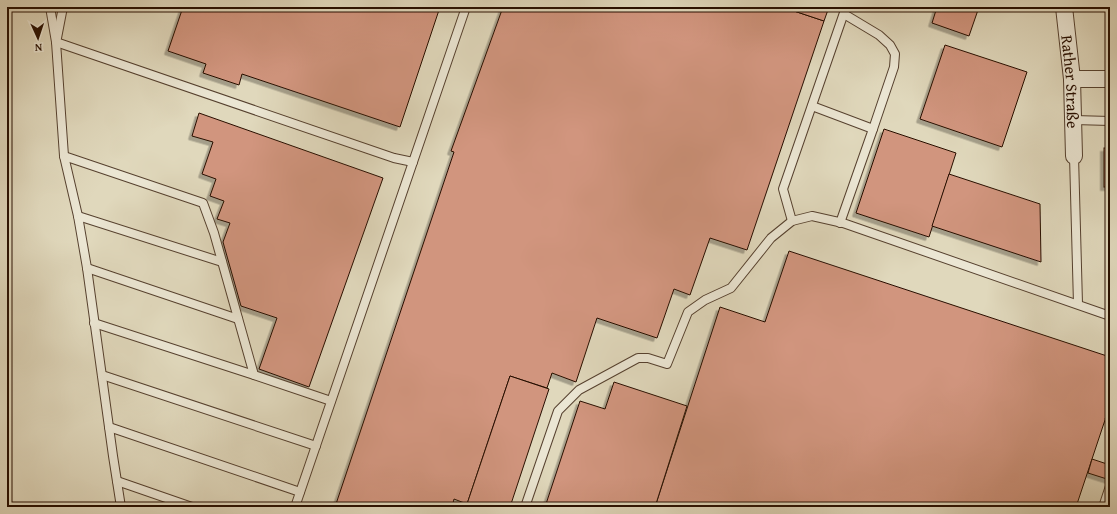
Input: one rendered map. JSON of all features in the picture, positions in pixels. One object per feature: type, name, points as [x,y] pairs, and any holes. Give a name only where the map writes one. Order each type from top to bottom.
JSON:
[{"type":"street","name":"Rather Straße","points":[[1064,7],[1072,79],[1074,156]]},
{"type":"street","points":[[1072,79],[1110,78]]},
{"type":"lane","points":[[50,7],[56,42],[64,156],[78,216],[87,268],[121,507]]},
{"type":"lane","points":[[56,42],[63,7]]},
{"type":"lane","points":[[295,507],[466,7]]},
{"type":"lane","points":[[792,221],[783,189],[845,11],[879,35],[890,45],[895,54],[894,67],[840,223]]},
{"type":"lane","points":[[56,42],[386,155],[413,162]]},
{"type":"lane","points":[[812,106],[873,129]]},
{"type":"lane","points":[[1074,120],[1110,121]]},
{"type":"lane","points":[[64,156],[203,203],[222,262],[254,375]]},
{"type":"lane","points":[[1074,156],[1078,304]]},
{"type":"lane","points":[[78,216],[222,262]]},
{"type":"lane","points":[[525,507],[558,411],[579,390],[638,358],[648,358],[667,364],[688,312],[705,300],[731,288],[771,238],[792,221],[812,216],[840,223],[1110,316]]},
{"type":"lane","points":[[87,268],[238,319]]},
{"type":"lane","points":[[94,322],[332,401]]},
{"type":"lane","points":[[102,375],[316,446]]},
{"type":"lane","points":[[109,427],[300,492]]},
{"type":"lane","points":[[117,482],[192,507]]},
{"type":"lane","points":[[1103,507],[1110,486]]},
{"type":"building","points":[[183,7],[440,7],[400,127],[242,74],[239,85],[203,73],[206,64],[168,51]]},
{"type":"building","points":[[503,7],[782,7],[824,21],[747,250],[710,238],[690,295],[674,289],[657,338],[597,318],[576,382],[552,373],[547,388],[510,376],[467,504],[454,499],[452,507],[335,507],[454,152],[451,151]]},
{"type":"building","points":[[782,7],[829,7],[824,21]]},
{"type":"building","points":[[937,7],[979,7],[969,36],[932,23]]},
{"type":"building","points":[[945,45],[1027,72],[1002,147],[920,119]]},
{"type":"building","points":[[199,113],[383,178],[309,387],[259,369],[277,318],[241,306],[223,242],[230,223],[217,219],[224,201],[210,196],[216,179],[202,174],[213,142],[192,136]]},
{"type":"building","points":[[884,129],[956,153],[929,237],[856,213]]},
{"type":"building","points":[[1104,148],[1110,148],[1110,187],[1104,187]]},
{"type":"building","points":[[949,174],[1040,204],[1041,262],[932,226]]},
{"type":"building","points":[[789,251],[1110,357],[1110,405],[1076,507],[655,507],[720,307],[765,322]]},
{"type":"building","points":[[510,376],[549,389],[510,507],[466,507]]},
{"type":"building","points":[[614,382],[687,406],[655,507],[545,507],[580,401],[605,409]]},
{"type":"building","points":[[1110,405],[1110,420],[1105,419]]},
{"type":"building","points":[[1092,459],[1110,465],[1110,480],[1088,473]]}]
